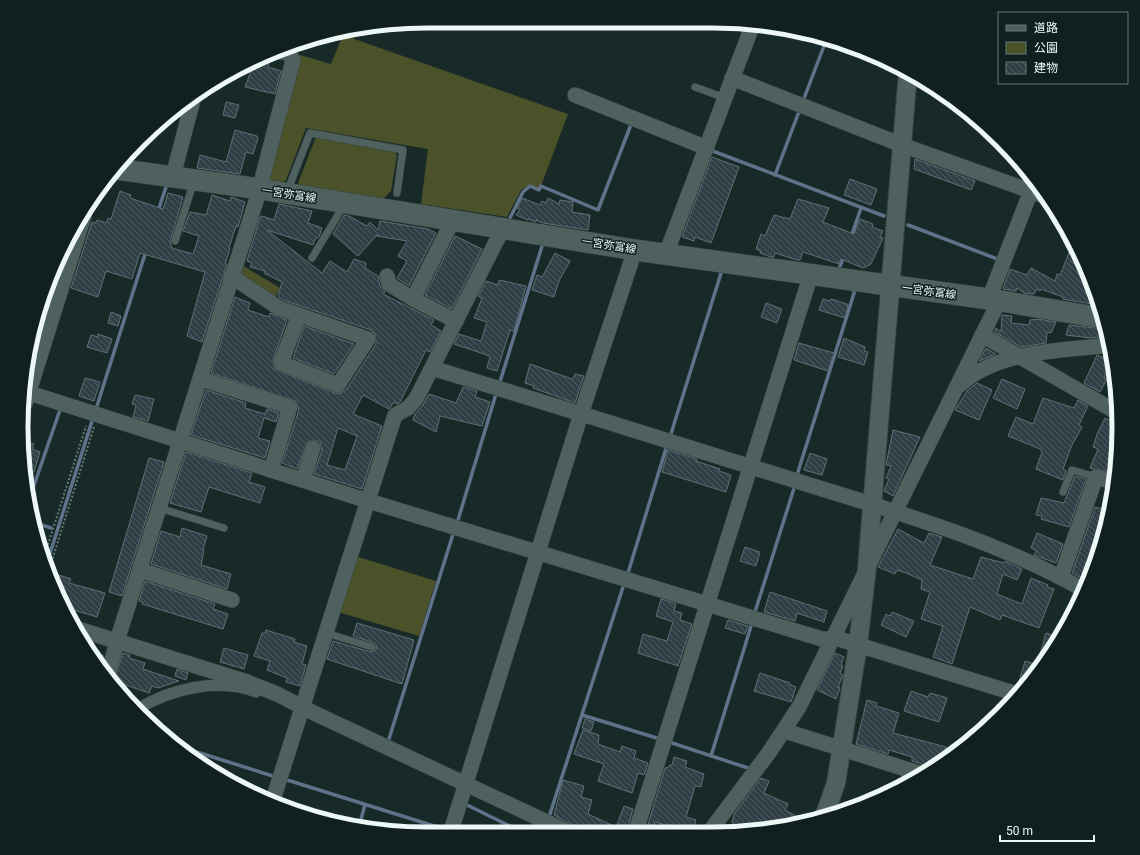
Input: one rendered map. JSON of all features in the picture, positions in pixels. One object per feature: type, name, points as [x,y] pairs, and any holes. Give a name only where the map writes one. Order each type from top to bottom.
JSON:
[{"type":"main road","name":"一宮弥富線","points":[[122,170],[260,189],[635,250],[891,285],[1096,317]]},
{"type":"street","points":[[666,254],[751,30]]},
{"type":"street","points":[[110,669],[117,641],[201,378],[231,276],[260,189],[293,60],[288,53]]},
{"type":"street","points":[[732,78],[902,145],[1031,186]]},
{"type":"street","points":[[826,810],[836,783],[858,645],[867,568],[871,504],[891,285],[907,79]]},
{"type":"street","points":[[575,95],[707,148]]},
{"type":"street","points":[[173,176],[191,106]]},
{"type":"street","points":[[712,827],[785,731],[809,688],[982,335],[1032,189]]},
{"type":"street","points":[[413,299],[453,220]]},
{"type":"street","points":[[274,797],[395,415],[413,403],[503,228]]},
{"type":"street","points":[[30,386],[78,235]]},
{"type":"street","points":[[452,827],[581,414],[635,250]]},
{"type":"street","points":[[637,827],[811,274]]},
{"type":"street","points":[[231,276],[279,308],[368,339],[338,385],[281,363],[299,315]]},
{"type":"street","points":[[387,276],[389,284],[413,299],[456,321]]},
{"type":"street","points":[[982,335],[1111,409]]},
{"type":"street","points":[[957,388],[971,375],[999,362],[1020,357],[1103,346]]},
{"type":"street","points":[[432,368],[751,466],[936,525],[1061,577],[1079,587]]},
{"type":"street","points":[[201,378],[290,407],[271,470]]},
{"type":"street","points":[[29,397],[94,413],[303,480],[822,639],[839,639],[1012,692]]},
{"type":"street","points":[[303,480],[313,448]]},
{"type":"street","points":[[1061,577],[1096,477],[1109,481]]},
{"type":"street","points":[[140,570],[232,600]]},
{"type":"street","points":[[84,631],[247,682],[277,694],[302,710]]},
{"type":"street","points":[[142,707],[174,692],[217,686],[252,690],[302,710],[546,827]]},
{"type":"street","points":[[785,731],[914,772]]},
{"type":"lane","points":[[695,87],[725,98]]},
{"type":"lane","points":[[287,194],[310,133],[403,150],[397,193]]},
{"type":"lane","points":[[175,241],[194,179]]},
{"type":"lane","points":[[312,258],[345,203]]},
{"type":"lane","points":[[1063,492],[1072,470],[1096,477]]},
{"type":"lane","points":[[159,508],[224,528]]},
{"type":"lane","points":[[326,633],[372,647]]},
{"type":"path","points":[[47,550],[94,413]]},
{"type":"path","points":[[51,562],[94,413]]},
{"type":"green space","points":[[347,37],[568,114],[541,186],[538,188],[530,185],[521,190],[507,217],[421,204],[428,149],[306,128],[286,180],[283,183],[267,180],[300,55],[331,64],[342,38]]},
{"type":"green space","points":[[316,137],[394,151],[397,155],[391,191],[383,199],[300,186],[298,183]]},
{"type":"green space","points":[[242,265],[280,288],[275,298],[241,277]]},
{"type":"green space","points":[[355,556],[436,581],[419,636],[338,612]]},
{"type":"building","points":[[269,61],[268,67],[281,71],[275,94],[245,87],[252,69]]},
{"type":"building","points":[[226,102],[239,105],[235,118],[223,115]]},
{"type":"building","points":[[235,130],[257,136],[258,138],[253,154],[246,152],[240,174],[197,168],[200,155],[226,162]]},
{"type":"building","points":[[712,157],[739,167],[711,243],[695,237],[694,241],[682,237]]},
{"type":"building","points":[[915,159],[975,181],[971,190],[914,169]]},
{"type":"building","points":[[850,179],[877,189],[871,205],[844,195]]},
{"type":"building","points":[[120,191],[131,195],[130,198],[163,209],[168,193],[183,197],[170,242],[172,248],[193,254],[199,236],[183,231],[190,212],[206,215],[212,195],[230,201],[231,197],[245,202],[238,227],[236,226],[229,248],[230,249],[225,264],[227,264],[202,342],[187,336],[205,272],[140,253],[132,279],[106,271],[98,297],[71,288],[92,222],[96,223],[97,220],[107,223],[108,218],[111,219]]},
{"type":"building","points":[[522,198],[540,205],[542,201],[546,203],[548,198],[559,204],[560,200],[573,202],[572,212],[590,215],[588,230],[543,223],[536,220],[536,222],[516,215],[520,210],[517,208]]},
{"type":"building","points":[[798,199],[829,208],[823,222],[854,234],[860,219],[873,224],[872,227],[883,231],[880,237],[883,238],[871,264],[863,268],[841,259],[839,264],[803,252],[800,260],[775,253],[774,257],[771,257],[760,253],[761,251],[756,249],[761,234],[765,236],[774,215],[790,219]]},
{"type":"building","points":[[279,204],[312,211],[308,223],[322,228],[319,237],[315,239],[313,245],[267,230],[322,273],[330,261],[347,272],[354,259],[366,263],[365,268],[378,276],[380,286],[385,292],[383,294],[434,320],[431,325],[441,331],[430,352],[426,350],[400,402],[397,404],[394,402],[389,409],[363,395],[353,414],[382,426],[362,489],[314,474],[322,450],[320,442],[316,440],[307,442],[297,469],[282,463],[299,410],[296,401],[211,373],[235,297],[250,303],[248,310],[269,317],[270,313],[287,320],[273,360],[274,369],[335,393],[339,394],[346,390],[376,344],[375,334],[371,330],[283,300],[278,296],[282,282],[264,273],[265,271],[250,267],[252,263],[247,261],[260,217],[262,216],[274,220]],"holes":[[[338,428],[357,436],[345,470],[327,465]]]},
{"type":"building","points":[[344,215],[349,216],[367,226],[370,222],[378,230],[380,221],[428,229],[436,233],[409,286],[397,278],[407,261],[398,256],[407,241],[377,236],[378,234],[358,256],[333,234]]},
{"type":"building","points":[[455,236],[482,249],[452,309],[425,295]]},
{"type":"building","points":[[1070,250],[1082,275],[1092,304],[1063,299],[1063,297],[1041,289],[1040,291],[1037,289],[1034,294],[1024,293],[1017,288],[1016,291],[1003,289],[1010,269],[1027,275],[1031,268],[1055,281],[1057,274],[1060,275]]},
{"type":"building","points":[[555,253],[570,261],[559,281],[554,297],[532,290],[537,275],[542,277]]},
{"type":"building","points":[[499,280],[526,286],[514,331],[510,330],[497,371],[487,368],[490,356],[454,344],[459,334],[481,341],[487,322],[474,318],[482,298],[478,296],[486,281],[498,285]]},
{"type":"building","points":[[823,299],[830,301],[831,299],[847,304],[848,307],[845,318],[819,310]]},
{"type":"building","points":[[766,303],[782,309],[777,323],[761,317]]},
{"type":"building","points":[[111,312],[121,316],[118,326],[108,323]]},
{"type":"building","points":[[1002,315],[1012,316],[1011,323],[1029,325],[1030,320],[1038,319],[1056,322],[1051,333],[1047,332],[1046,343],[1021,347],[994,332],[996,328],[1001,332]]},
{"type":"building","points":[[1069,325],[1099,328],[1101,337],[1091,338],[1066,335]]},
{"type":"building","points":[[304,326],[354,344],[334,374],[293,358]]},
{"type":"building","points":[[98,334],[112,339],[107,353],[87,347],[91,335],[98,337]]},
{"type":"building","points":[[844,338],[865,347],[864,351],[868,352],[864,365],[838,357]]},
{"type":"building","points":[[799,343],[834,353],[828,371],[794,360]]},
{"type":"building","points":[[986,348],[996,354],[979,361]]},
{"type":"building","points":[[1097,355],[1106,358],[1108,369],[1104,377],[1107,379],[1100,392],[1084,383]]},
{"type":"building","points":[[530,364],[572,379],[575,374],[584,376],[575,403],[533,388],[534,386],[525,383]]},
{"type":"building","points":[[85,378],[100,382],[94,401],[79,396]]},
{"type":"building","points":[[1002,379],[1025,389],[1017,409],[993,398]]},
{"type":"building","points":[[977,383],[992,390],[979,420],[955,410],[967,391]]},
{"type":"building","points":[[463,387],[477,391],[475,397],[490,402],[482,426],[440,416],[436,432],[413,420],[415,414],[423,405],[429,394],[456,403]]},
{"type":"building","points":[[206,390],[246,403],[245,408],[265,414],[267,409],[279,413],[276,422],[264,418],[258,438],[270,441],[265,458],[191,435]]},
{"type":"building","points":[[135,395],[154,399],[148,421],[133,417],[136,405],[132,404]]},
{"type":"building","points":[[1043,398],[1074,408],[1078,400],[1088,406],[1079,425],[1082,427],[1071,447],[1063,469],[1066,471],[1063,480],[1036,469],[1042,452],[1040,449],[1008,436],[1016,417],[1033,424]]},
{"type":"building","points":[[1105,418],[1112,421],[1110,472],[1090,468],[1098,449],[1093,447],[1097,434]]},
{"type":"building","points":[[893,430],[920,437],[893,496],[884,491],[889,479],[886,478],[891,466],[886,465]]},
{"type":"building","points":[[29,442],[34,444],[32,449],[40,452],[34,472],[30,471]]},
{"type":"building","points":[[668,450],[697,459],[696,461],[720,469],[719,471],[731,475],[726,492],[662,472]]},
{"type":"building","points":[[186,452],[252,473],[249,482],[265,487],[260,503],[209,487],[201,512],[170,503]]},
{"type":"building","points":[[810,453],[827,459],[822,475],[804,470]]},
{"type":"building","points":[[149,458],[164,462],[122,596],[109,592]]},
{"type":"building","points":[[1075,476],[1086,479],[1069,527],[1041,519],[1042,516],[1036,515],[1041,498],[1064,503]]},
{"type":"building","points":[[1095,507],[1103,509],[1091,556],[1083,579],[1072,573]]},
{"type":"building","points":[[182,528],[207,536],[203,549],[201,565],[231,574],[227,589],[151,564],[161,531],[180,537]]},
{"type":"building","points":[[898,529],[924,543],[929,533],[942,537],[930,565],[973,579],[981,557],[1004,563],[1005,561],[1022,569],[1017,580],[1003,574],[997,594],[1022,604],[1031,578],[1048,585],[1047,587],[1054,589],[1039,628],[1002,615],[1000,620],[970,607],[952,664],[933,657],[943,626],[921,619],[930,592],[921,589],[922,580],[897,570],[895,574],[878,567]]},
{"type":"building","points":[[1037,533],[1063,544],[1056,563],[1034,555],[1037,551],[1031,548]]},
{"type":"building","points":[[745,547],[760,552],[756,566],[740,561]]},
{"type":"building","points":[[56,574],[71,579],[69,583],[105,593],[97,617],[72,610]]},
{"type":"building","points":[[145,581],[215,604],[213,609],[228,614],[223,629],[142,604],[143,602],[139,601]]},
{"type":"building","points":[[770,592],[827,611],[824,622],[797,613],[795,621],[764,612]]},
{"type":"building","points":[[661,599],[676,604],[674,611],[682,613],[680,620],[692,624],[678,666],[638,653],[643,634],[667,641],[673,622],[656,616]]},
{"type":"building","points":[[892,612],[914,621],[906,637],[881,625],[886,614],[890,616]]},
{"type":"building","points":[[728,620],[748,626],[745,634],[725,628]]},
{"type":"building","points":[[357,623],[414,640],[402,684],[327,659],[333,641],[371,652],[376,650],[377,646],[375,643],[353,636]]},
{"type":"building","points":[[266,630],[295,639],[294,642],[307,646],[302,664],[306,665],[300,686],[286,682],[287,678],[267,670],[270,661],[254,656],[262,633],[265,633]]},
{"type":"building","points":[[1046,633],[1053,635],[1045,649],[1039,657]]},
{"type":"building","points":[[224,648],[248,655],[244,669],[220,662]]},
{"type":"building","points":[[123,653],[130,655],[129,658],[145,663],[143,669],[179,681],[158,688],[152,686],[149,693],[121,683],[115,677]]},
{"type":"building","points":[[835,653],[844,657],[841,665],[843,666],[840,673],[843,675],[838,687],[840,688],[836,699],[817,690]]},
{"type":"building","points":[[99,654],[104,656],[103,660]]},
{"type":"building","points":[[1025,661],[1034,664],[1018,685]]},
{"type":"building","points":[[177,669],[188,673],[186,680],[175,676]]},
{"type":"building","points":[[760,673],[790,683],[790,685],[796,687],[791,702],[754,691]]},
{"type":"building","points":[[911,691],[928,697],[930,693],[947,698],[939,722],[904,711]]},
{"type":"building","points":[[867,700],[877,703],[876,706],[899,713],[893,733],[946,747],[944,753],[925,765],[912,761],[912,757],[889,750],[888,754],[856,744]]},
{"type":"building","points":[[585,719],[594,722],[591,731],[582,728]]},
{"type":"building","points":[[583,730],[599,735],[598,744],[620,752],[622,746],[636,751],[634,758],[648,763],[644,775],[638,773],[632,793],[598,781],[604,764],[574,754]]},
{"type":"building","points":[[674,757],[687,761],[685,767],[704,774],[701,787],[695,786],[686,817],[696,820],[694,827],[671,827],[655,822],[653,827],[647,827],[665,768],[672,765]]},
{"type":"building","points":[[761,778],[769,781],[764,793],[788,804],[785,810],[796,816],[796,818],[765,824],[739,826],[732,823],[734,814]]},
{"type":"building","points":[[563,780],[584,786],[581,797],[592,800],[588,814],[616,827],[576,827],[554,815]]},
{"type":"building","points":[[624,806],[633,809],[628,827],[616,827]]},
{"type":"waterway","points":[[803,101],[825,44]]},
{"type":"waterway","points":[[775,175],[800,109]]},
{"type":"waterway","points":[[510,218],[523,192],[530,186],[539,190],[541,186],[598,210],[632,122]]},
{"type":"waterway","points":[[710,150],[884,216]]},
{"type":"waterway","points":[[158,211],[166,187]]},
{"type":"waterway","points":[[851,237],[861,208]]},
{"type":"waterway","points":[[908,225],[1000,260]]},
{"type":"waterway","points":[[499,385],[543,243]]},
{"type":"waterway","points":[[96,409],[146,251]]},
{"type":"waterway","points":[[839,269],[844,256]]},
{"type":"waterway","points":[[670,437],[722,270],[724,271]]},
{"type":"waterway","points":[[797,475],[855,290],[852,290]]},
{"type":"waterway","points":[[458,520],[496,394]]},
{"type":"waterway","points":[[33,489],[61,407]]},
{"type":"waterway","points":[[49,556],[93,418]]},
{"type":"waterway","points":[[628,573],[667,445]]},
{"type":"waterway","points":[[755,612],[795,485]]},
{"type":"waterway","points":[[40,524],[51,528]]},
{"type":"waterway","points":[[388,742],[454,531]]},
{"type":"waterway","points":[[549,817],[624,584],[622,583]]},
{"type":"waterway","points":[[711,756],[752,623]]},
{"type":"waterway","points":[[582,715],[660,739]]},
{"type":"waterway","points":[[669,742],[748,768]]},
{"type":"waterway","points":[[193,751],[276,777]]},
{"type":"waterway","points":[[284,779],[437,827]]},
{"type":"waterway","points":[[464,805],[465,804],[512,827]]},
{"type":"waterway","points":[[360,821],[365,805]]}]
